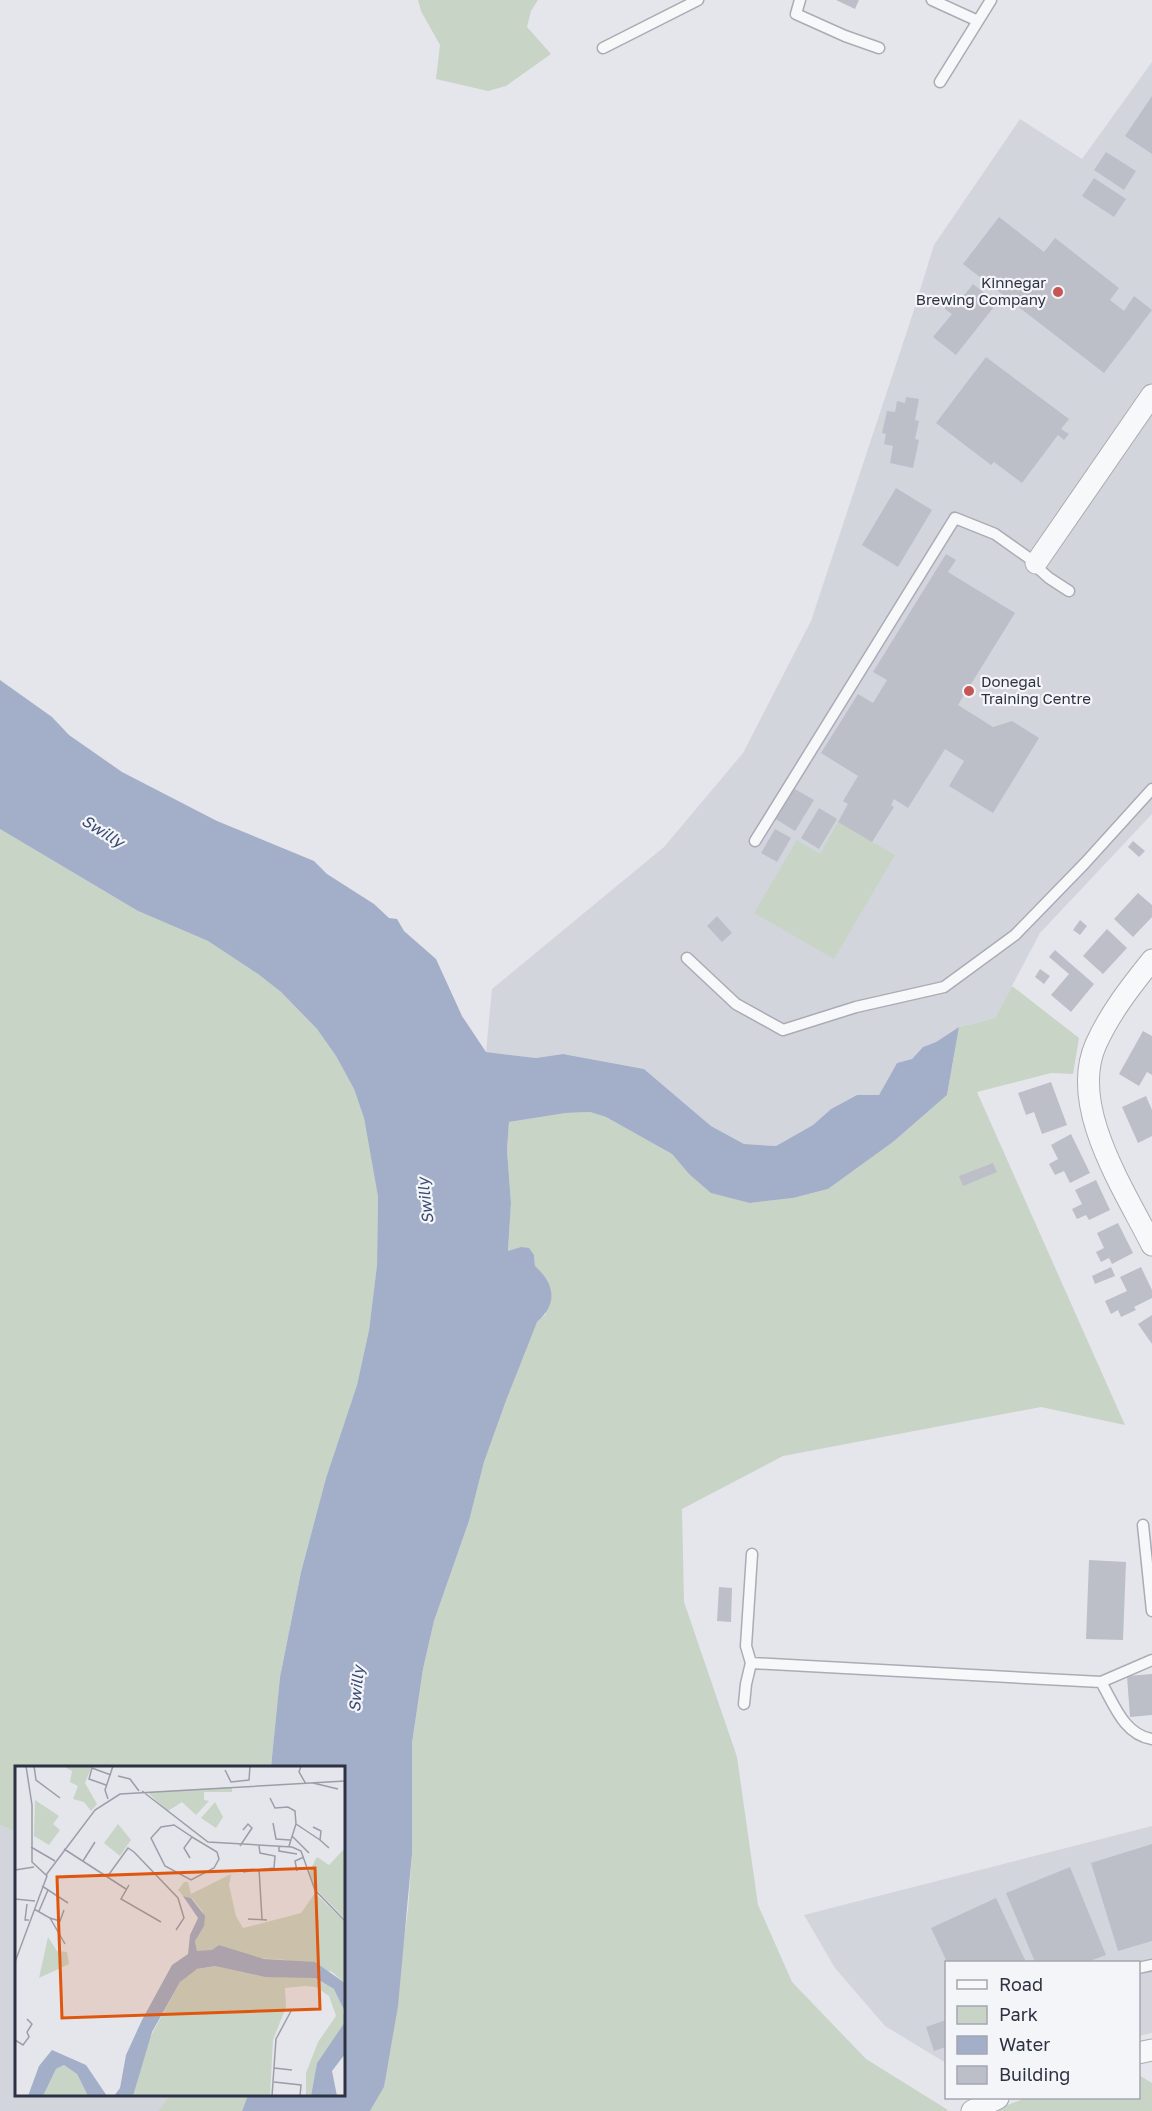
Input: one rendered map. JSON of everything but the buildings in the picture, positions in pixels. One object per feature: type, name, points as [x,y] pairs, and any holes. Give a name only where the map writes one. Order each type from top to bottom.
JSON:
[{"type":"street","points":[[1036,563],[1148,409]]},
{"type":"street","points":[[1152,960],[1123,996],[1095,1045],[1089,1072],[1088,1095],[1093,1121],[1152,1245]]},
{"type":"street","points":[[972,2111],[994,2099]]},
{"type":"lane","points":[[603,48],[698,0]]},
{"type":"lane","points":[[800,0],[796,14],[879,48]]},
{"type":"lane","points":[[932,0],[978,21]]},
{"type":"lane","points":[[940,82],[991,0]]},
{"type":"lane","points":[[755,841],[955,518],[995,534],[1036,563],[1049,578],[1069,591]]},
{"type":"lane","points":[[687,958],[736,1004],[783,1030],[856,1007],[944,987],[1015,935],[1152,789]]},
{"type":"lane","points":[[1143,1525],[1152,1611]]},
{"type":"lane","points":[[744,1704],[751,1663],[746,1646],[752,1554]]},
{"type":"lane","points":[[751,1663],[1101,1682],[1152,1660]]},
{"type":"lane","points":[[1101,1682],[1129,1729],[1143,1738],[1152,1739]]},
{"type":"shaded area","points":[[1152,62],[1152,814],[1040,933],[995,1018],[959,1027],[936,1042],[923,1047],[912,1059],[897,1063],[879,1095],[857,1095],[831,1109],[813,1125],[776,1146],[744,1144],[711,1126],[644,1069],[563,1054],[536,1058],[486,1052],[492,989],[664,847],[743,753],[811,621],[934,245],[1020,119],[1082,159]]},
{"type":"shaded area","points":[[0,1825],[15,1832],[15,2096],[169,2096],[158,2111],[0,2111]]},
{"type":"shaded area","points":[[1152,1826],[1152,2033],[1140,2036],[1140,1961],[945,1961],[945,2062],[885,2026],[835,1968],[804,1915]]},
{"type":"green space","points":[[418,0],[538,0],[531,11],[527,27],[551,54],[506,86],[488,91],[436,79],[440,45],[421,11]]},
{"type":"green space","points":[[838,822],[895,855],[834,959],[754,913],[797,840],[820,854]]},
{"type":"green space","points":[[0,829],[138,911],[208,941],[281,992],[317,1029],[336,1056],[354,1089],[364,1118],[378,1197],[377,1265],[369,1330],[357,1385],[326,1478],[301,1572],[280,1677],[271,1766],[15,1766],[15,1832],[0,1825]]},
{"type":"green space","points":[[1012,986],[1079,1038],[1073,1074],[1051,1073],[977,1092],[1125,1425],[1041,1407],[783,1456],[682,1509],[684,1602],[737,1757],[758,1905],[792,1982],[866,2059],[948,2110],[370,2111],[384,2087],[408,1909],[412,1854],[412,1743],[423,1669],[434,1621],[469,1521],[484,1462],[530,1336],[537,1322],[546,1314],[534,1255],[521,1247],[508,1252],[511,1203],[507,1150],[509,1122],[566,1113],[590,1112],[606,1117],[672,1154],[689,1174],[750,1203],[793,1198],[828,1189],[893,1142],[947,1095],[959,1027],[995,1018]]},
{"type":"green space","points":[[1140,2076],[1152,2083],[1152,2111],[992,2111],[1023,2099],[1140,2099]]},
{"type":"green space","points":[[169,2096],[248,2096],[242,2111],[158,2111]]},
{"type":"water","name":"Swilly","points":[[0,680],[52,717],[69,735],[122,772],[217,821],[314,861],[327,874],[374,904],[389,918],[397,919],[404,931],[436,959],[462,1016],[486,1052],[536,1058],[563,1054],[644,1069],[711,1126],[744,1144],[776,1146],[813,1125],[831,1109],[857,1095],[879,1095],[897,1063],[912,1059],[923,1047],[936,1042],[959,1027],[947,1095],[893,1142],[828,1189],[793,1198],[750,1203],[711,1193],[689,1174],[672,1154],[606,1117],[590,1112],[566,1113],[509,1122],[507,1150],[511,1203],[508,1251],[521,1247],[529,1248],[534,1255],[535,1266],[550,1287],[551,1301],[544,1315],[537,1322],[484,1462],[469,1521],[434,1621],[423,1669],[412,1743],[412,1854],[398,2006],[384,2087],[370,2111],[242,2111],[248,2096],[345,2096],[345,1766],[271,1766],[280,1677],[301,1572],[326,1478],[357,1385],[369,1330],[377,1265],[378,1197],[364,1118],[354,1089],[336,1056],[317,1029],[281,992],[208,941],[138,911],[0,829]]},
{"type":"place","name":"Kinnegar Brewing Company","points":[[1058,292]]},
{"type":"place","name":"Donegal Training Centre","points":[[969,691]]}]
